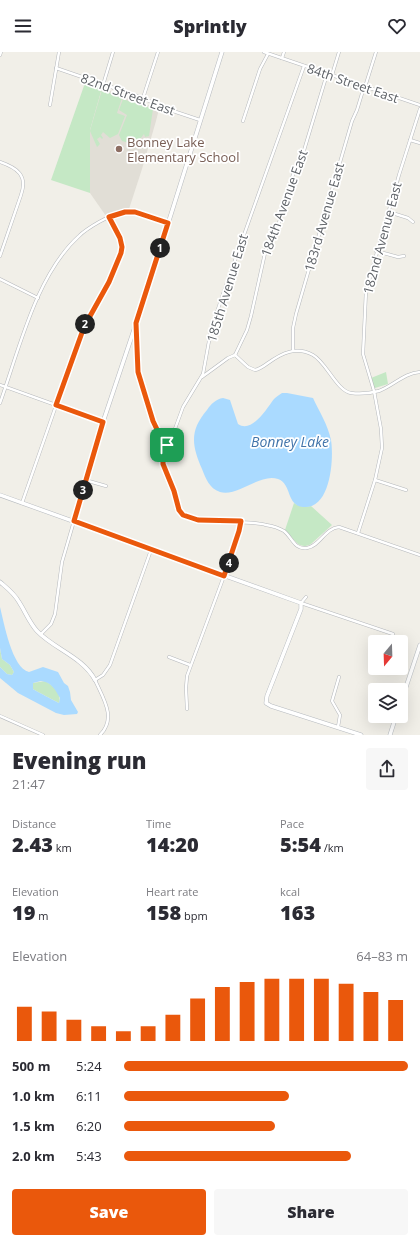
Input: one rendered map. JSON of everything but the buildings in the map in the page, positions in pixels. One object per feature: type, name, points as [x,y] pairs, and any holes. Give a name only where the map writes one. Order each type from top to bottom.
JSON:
[{"type":"street","points":[[50,105],[59,52]]},
{"type":"street","points":[[103,85],[113,52]]},
{"type":"street","points":[[143,98],[158,52]]},
{"type":"street","points":[[40,634],[51,624],[55,614],[61,566],[103,422],[222,52]]},
{"type":"street","name":"84th Street East","points":[[264,52],[420,105]]},
{"type":"street","points":[[282,58],[284,52]]},
{"type":"street","points":[[332,75],[339,52]]},
{"type":"street","name":"183rd Avenue East","points":[[293,350],[293,328],[296,314],[350,128],[358,109],[376,52]]},
{"type":"street","points":[[243,121],[260,69],[268,54]]},
{"type":"street","name":"185th Avenue East","points":[[241,521],[206,521],[192,519],[183,515],[163,464],[163,460],[167,445],[172,437],[183,407],[202,378],[211,330],[222,294],[304,66]]},
{"type":"street","name":"82nd Street East","points":[[56,68],[143,98],[160,106],[200,120]]},
{"type":"street","name":"184th Avenue East","points":[[235,355],[252,316],[266,244],[276,233],[294,171],[302,157],[327,74]]},
{"type":"street","name":"182nd Avenue East","points":[[358,533],[375,480],[380,458],[382,439],[374,391],[363,354],[366,290],[376,251],[420,109]]},
{"type":"street","points":[[410,140],[420,143]]},
{"type":"street","points":[[0,162],[15,168],[22,177],[23,190],[0,256]]},
{"type":"street","points":[[0,403],[38,298],[48,276],[73,241],[86,230],[109,217],[125,212],[135,212],[168,223]]},
{"type":"street","points":[[389,212],[408,218],[413,222]]},
{"type":"street","points":[[22,503],[84,327],[109,282],[121,253],[122,247],[120,238],[109,217]]},
{"type":"street","points":[[376,251],[398,257],[404,256]]},
{"type":"street","points":[[0,279],[38,298]]},
{"type":"street","points":[[136,323],[138,372],[153,421],[162,440],[167,445]]},
{"type":"street","points":[[202,378],[228,358],[235,355],[248,367],[256,370],[283,353],[293,350],[306,352],[315,356],[347,391],[357,393],[383,389],[413,373],[420,372]]},
{"type":"street","points":[[0,385],[103,422]]},
{"type":"street","points":[[86,480],[106,486]]},
{"type":"street","points":[[375,480],[406,490]]},
{"type":"street","points":[[0,495],[224,576],[393,634]]},
{"type":"street","points":[[187,709],[186,684],[190,665],[224,576],[241,521],[259,523],[280,529],[288,535],[297,546],[303,548],[312,546],[335,527],[341,527],[420,555]]},
{"type":"street","points":[[95,680],[106,672],[110,665],[151,550]]},
{"type":"street","points":[[0,582],[15,595],[31,624],[40,634],[50,643],[87,668],[95,680],[109,713],[106,728],[100,735]]},
{"type":"street","points":[[306,597],[301,603],[302,607],[268,694],[266,703],[271,706],[362,735]]},
{"type":"street","points":[[407,683],[420,645]]},
{"type":"street","points":[[169,657],[190,665]]},
{"type":"street","points":[[338,727],[340,715],[333,705],[332,700],[339,677]]},
{"type":"street","points":[[0,717],[43,735]]},
{"type":"street","points":[[390,735],[394,723]]},
{"type":"shaded area","name":"Bonney Lake Elementary School","points":[[102,88],[159,109],[129,209],[118,211],[106,216],[90,193],[90,130]]},
{"type":"green space","points":[[85,83],[102,88],[90,130],[90,193],[51,180]]},
{"type":"green space","points":[[102,90],[122,98],[117,113],[125,116],[118,134],[110,138],[103,132],[101,135],[103,138],[102,139],[100,137],[97,139],[100,144],[97,147],[90,131]]},
{"type":"green space","points":[[123,99],[153,109],[149,136],[145,137],[144,134],[140,139],[143,141],[140,144],[140,140],[136,145],[122,141],[119,135],[127,115],[119,110]]},
{"type":"green space","points":[[386,372],[388,384],[375,388],[371,378]]},
{"type":"green space","points":[[294,503],[306,507],[311,506],[332,525],[307,546],[296,543],[285,530]]},
{"type":"green space","points":[[0,648],[2,659],[10,665],[14,672],[12,675],[7,674],[0,667]]},
{"type":"green space","points":[[45,681],[58,693],[60,700],[59,703],[33,689],[33,683]]},
{"type":"water","name":"Bonney Lake","points":[[282,393],[313,398],[328,429],[332,448],[331,470],[325,492],[320,500],[312,506],[303,507],[298,505],[291,499],[285,485],[282,482],[278,479],[271,478],[264,479],[242,489],[227,493],[220,492],[213,488],[208,483],[194,446],[195,432],[201,418],[212,404],[218,399],[223,398],[230,400],[238,424],[249,426],[259,419],[274,399]]},
{"type":"water","points":[[0,607],[6,634],[13,654],[23,669],[29,672],[43,667],[58,672],[64,683],[68,686],[71,700],[78,712],[77,714],[64,715],[56,713],[18,693],[0,678],[0,667],[7,674],[12,675],[14,672],[10,665],[2,659],[0,648]],"holes":[[[41,681],[55,689],[60,698],[59,703],[33,689],[33,683]]]},
{"type":"place","name":"Bonney Lake Elementary School","points":[[119,149]]},
{"type":"route","points":[[129,211],[168,223],[136,323],[138,372],[153,421],[162,440],[167,445],[163,464],[181,513],[187,517],[198,520],[241,521],[224,576],[74,521],[103,422],[56,405],[84,327],[112,276],[121,253],[122,247],[120,238],[109,217],[129,211]]}]
